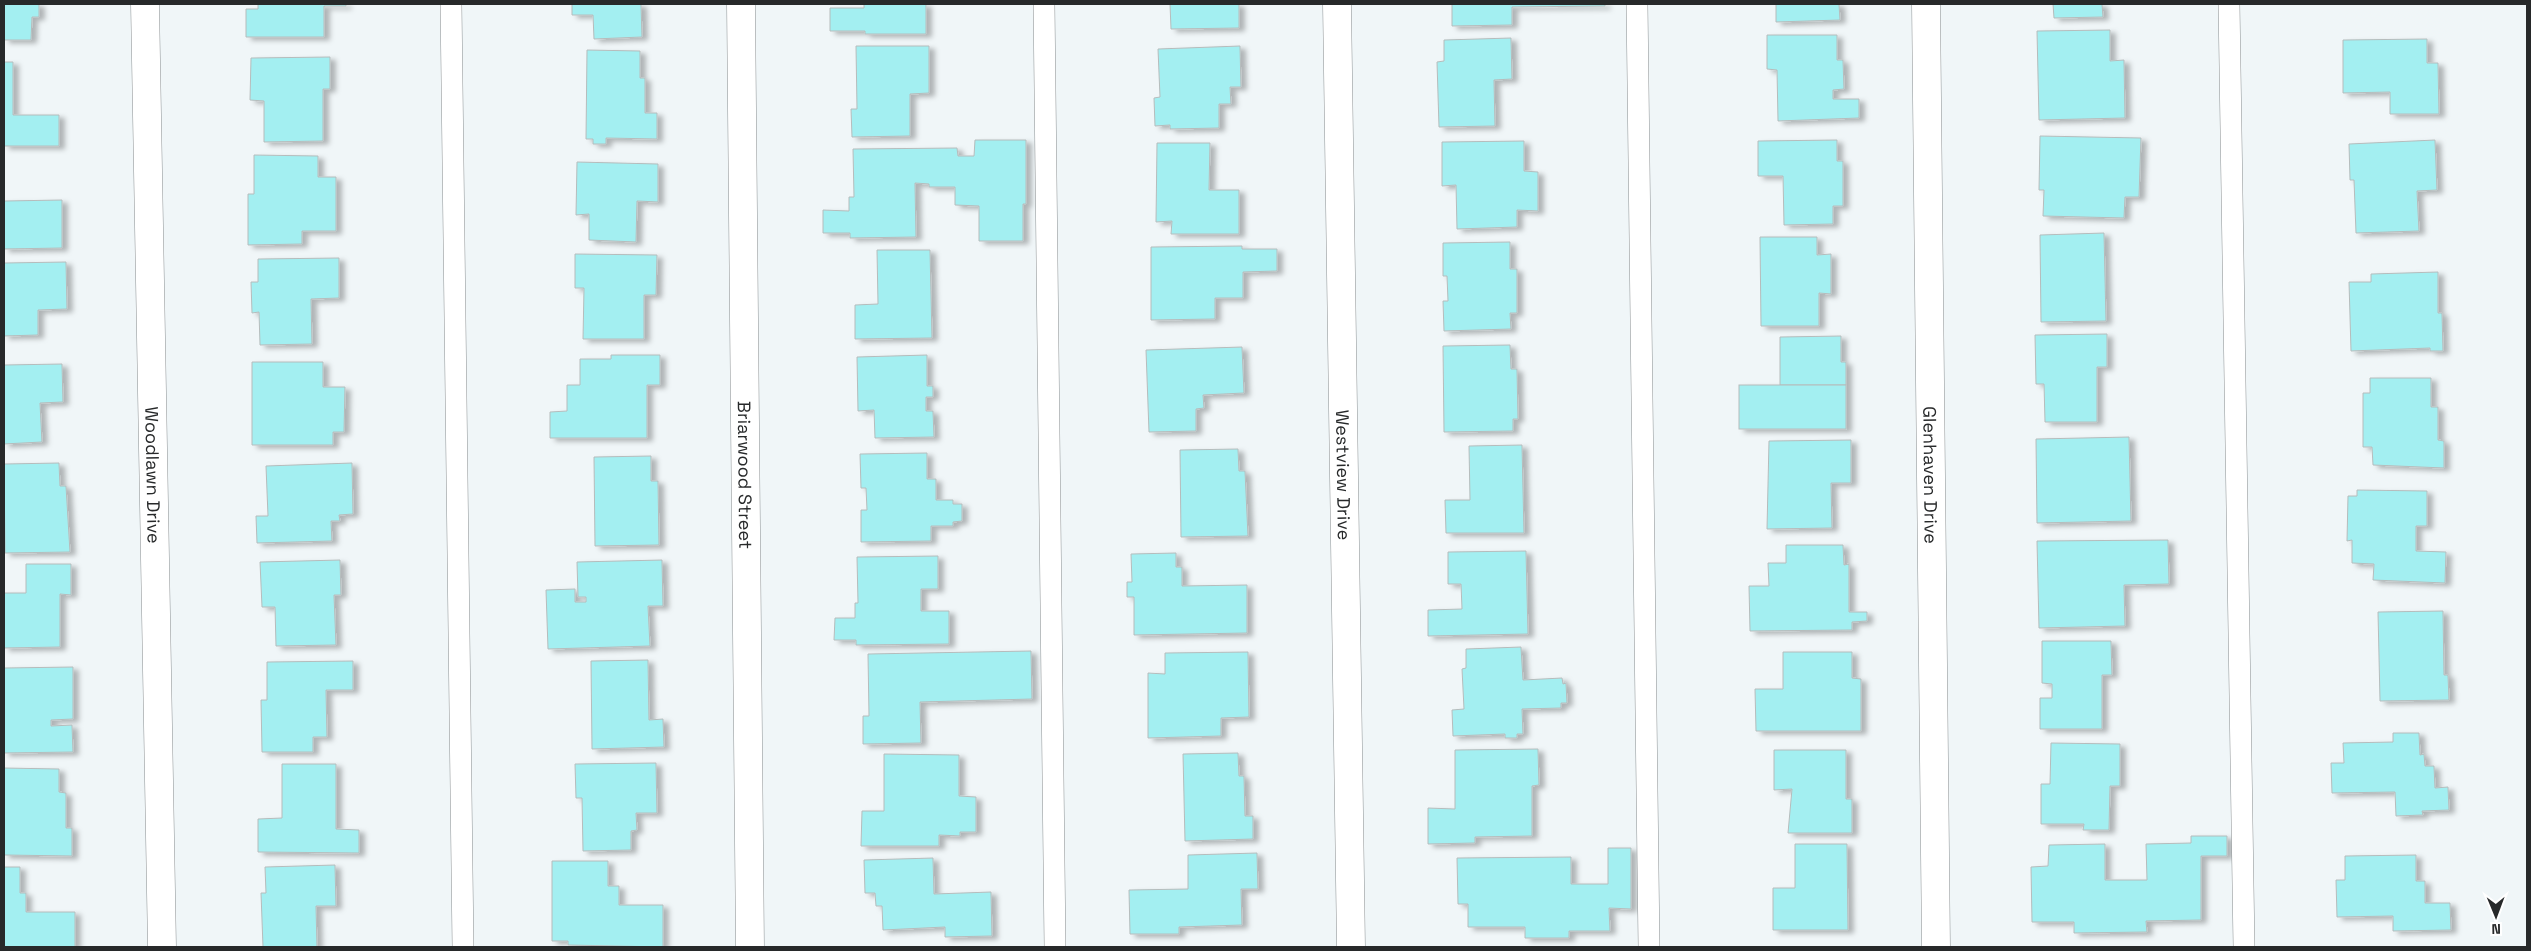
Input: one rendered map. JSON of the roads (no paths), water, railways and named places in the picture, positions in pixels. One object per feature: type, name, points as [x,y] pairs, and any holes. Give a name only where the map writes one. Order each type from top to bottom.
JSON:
[{"type":"street","name":"Woodlawn Drive","points":[[145,4],[162,947]]},
{"type":"street","name":"Briarwood Street","points":[[741,4],[750,947]]},
{"type":"street","name":"Westview Drive","points":[[1337,4],[1351,947]]},
{"type":"street","name":"Glenhaven Drive","points":[[1926,4],[1936,947]]},
{"type":"lane","points":[[451,4],[463,947]]},
{"type":"lane","points":[[1044,4],[1055,947]]},
{"type":"lane","points":[[1637,4],[1650,947]]},
{"type":"lane","points":[[2229,4],[2244,947]]}]
